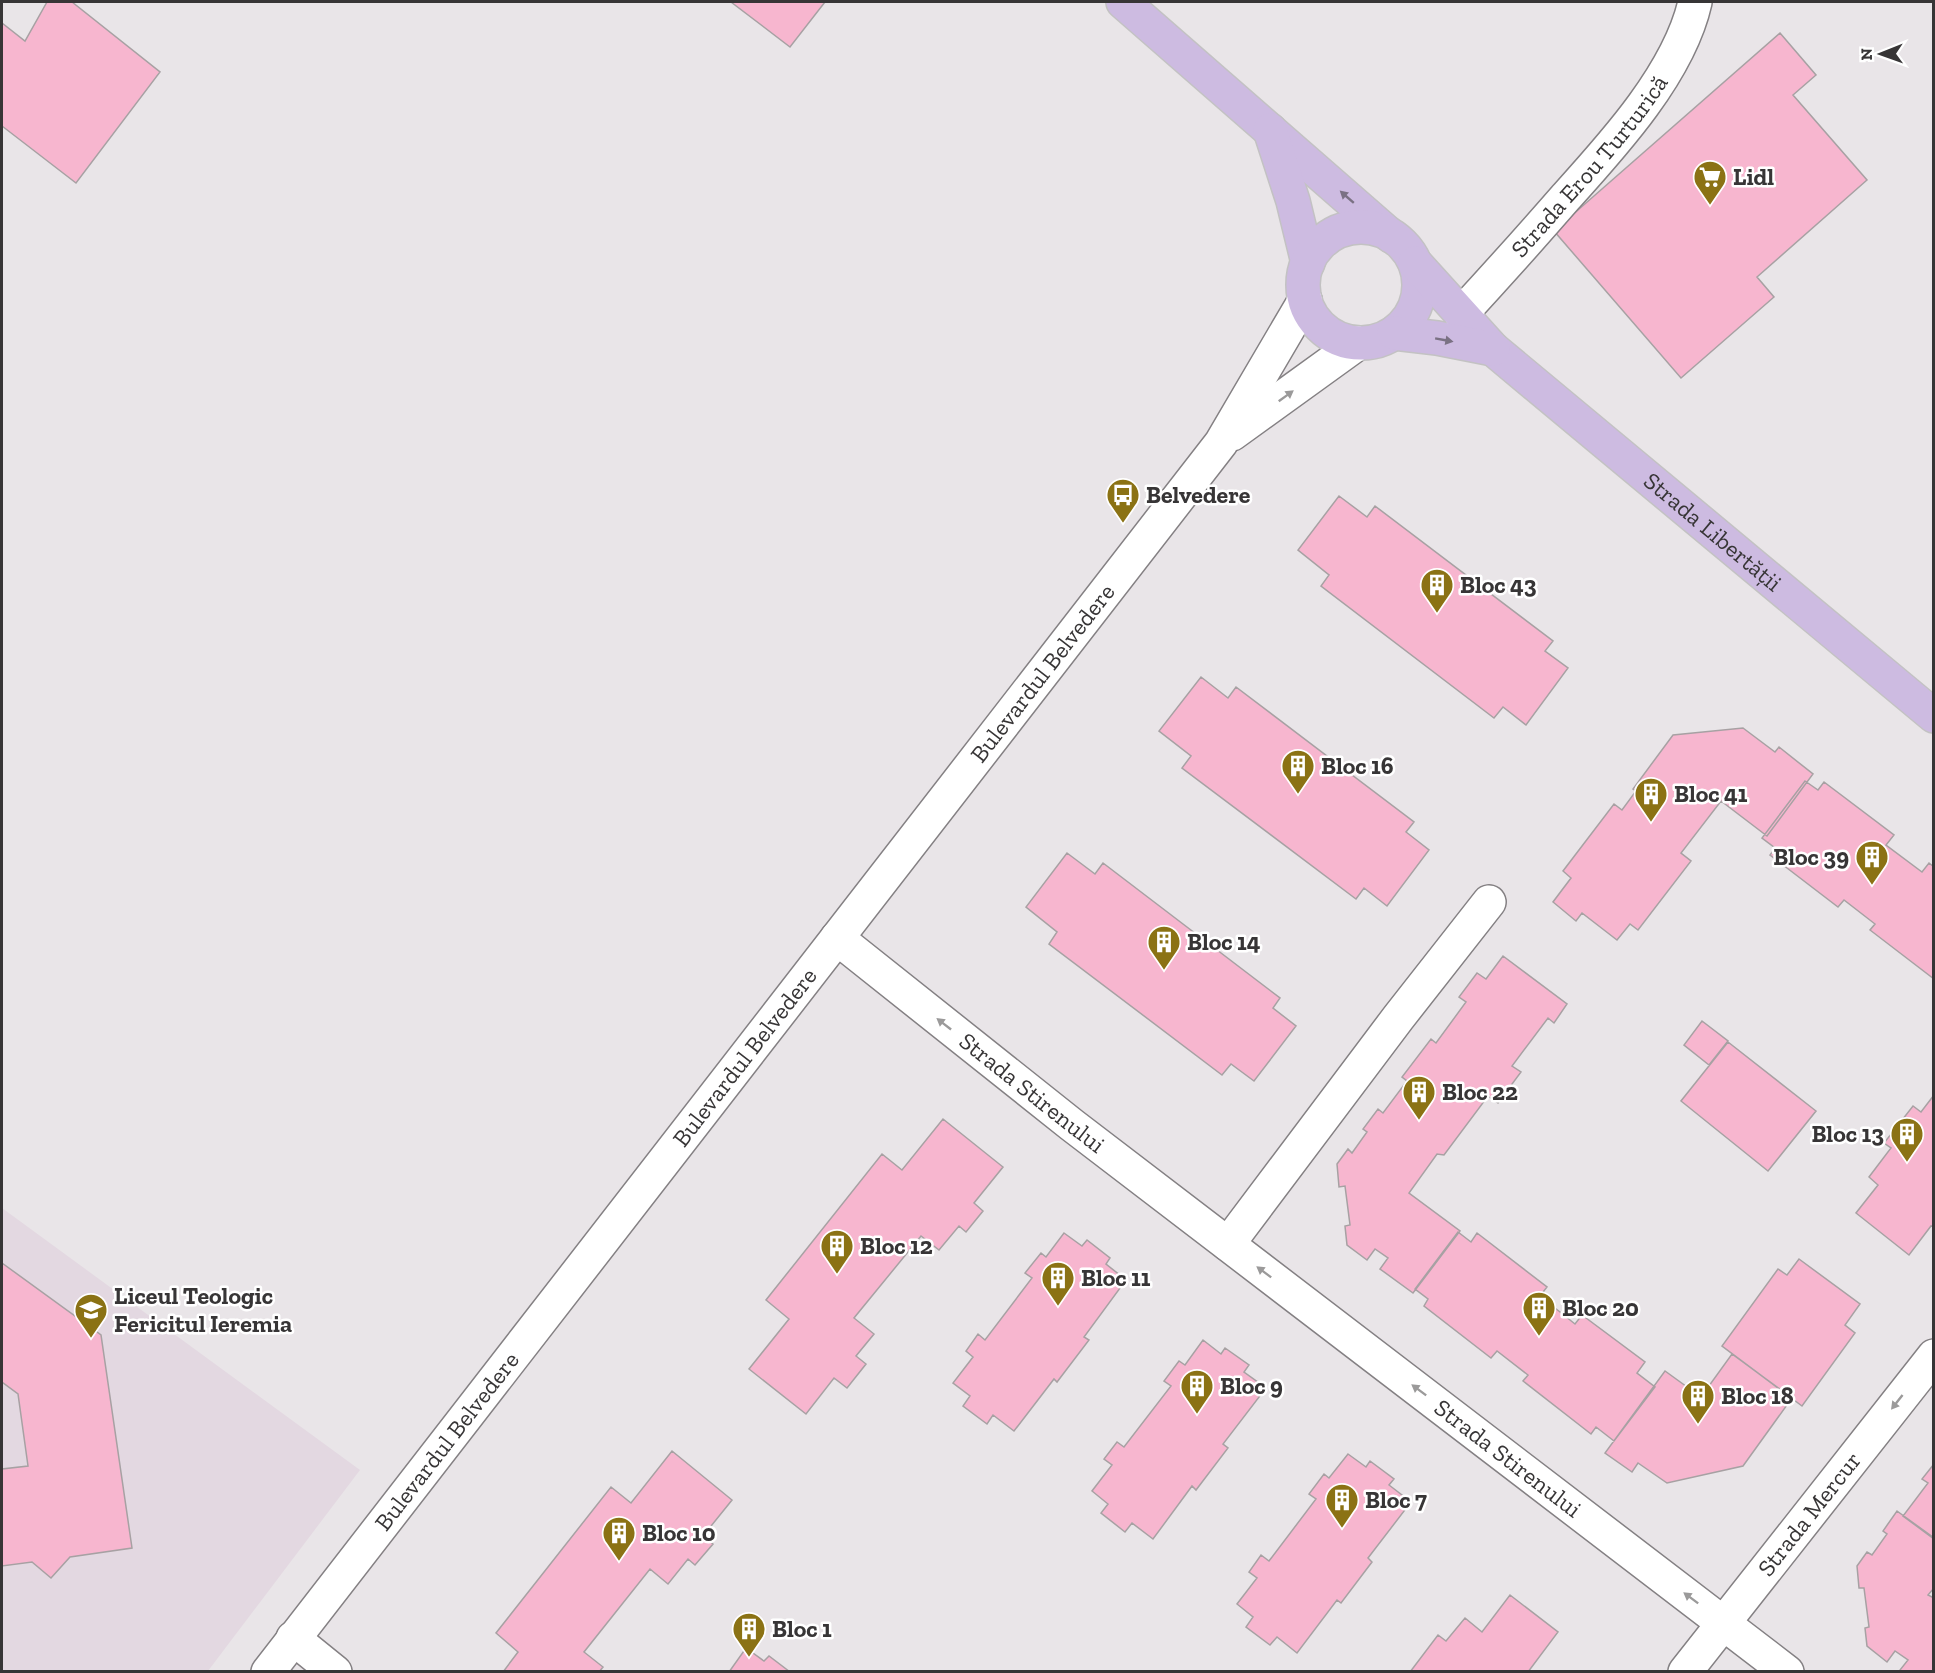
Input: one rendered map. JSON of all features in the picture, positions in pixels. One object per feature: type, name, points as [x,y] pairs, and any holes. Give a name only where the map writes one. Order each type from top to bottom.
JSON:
[{"type":"main road","points":[[1124,2],[1404,246],[1415,263],[1419,282],[1416,302],[1408,320],[1394,333],[1376,342],[1358,343],[1340,339],[1324,330],[1312,317],[1305,300],[1303,282],[1308,263],[1318,246],[1333,234],[1351,228],[1371,228],[1391,236]]},
{"type":"main road","points":[[1269,128],[1293,201],[1308,263]]},
{"type":"main road","name":"Strada Libertății","points":[[1415,263],[1493,349],[1934,716]]},
{"type":"main road","name":"Strada Libertății","points":[[1394,333],[1437,338],[1493,349]]},
{"type":"street","name":"Strada Erou Turturică","points":[[1461,314],[1602,156],[1646,101],[1682,38],[1695,2]]},
{"type":"street","name":"Bulevardul Belvedere","points":[[268,1671],[1221,442],[1305,300]]},
{"type":"street","name":"Bulevardul Belvedere","points":[[1221,442],[1358,343]]},
{"type":"street","points":[[1228,1244],[1398,1018],[1489,902]]},
{"type":"street","name":"Strada Stirenului","points":[[837,938],[1072,1125],[1787,1671]]},
{"type":"street","name":"Strada Mercur","points":[[1685,1671],[1934,1356]]},
{"type":"street","points":[[293,1638],[335,1671]]},
{"type":"shaded area","name":"Liceul Teologic Fericitul Ieremia","points":[[2,1208],[360,1470],[208,1671],[2,1671]]},
{"type":"building","points":[[47,2],[72,2],[160,72],[76,183],[2,126],[2,23],[25,41]]},
{"type":"building","points":[[731,2],[825,2],[790,47]]},
{"type":"building","name":"Lidl","points":[[1780,33],[1816,75],[1793,95],[1867,180],[1757,277],[1774,297],[1681,378],[1554,231]]},
{"type":"building","name":"Bloc 43","points":[[1339,496],[1367,517],[1375,506],[1553,641],[1545,651],[1568,668],[1526,725],[1503,707],[1494,718],[1321,586],[1329,575],[1298,550]]},
{"type":"building","name":"Bloc 16","points":[[1201,677],[1228,698],[1236,687],[1414,822],[1406,832],[1429,850],[1387,906],[1364,888],[1356,899],[1182,768],[1191,756],[1159,731]]},
{"type":"building","name":"Bloc 41","points":[[1743,728],[1775,752],[1779,747],[1813,774],[1767,836],[1721,801],[1681,853],[1691,861],[1638,930],[1630,924],[1617,940],[1582,913],[1576,921],[1553,902],[1571,878],[1563,871],[1614,804],[1622,810],[1636,791],[1633,789],[1673,735]]},
{"type":"building","name":"Bloc 39","points":[[1805,781],[1818,790],[1824,782],[1894,835],[1886,845],[1922,872],[1929,863],[1934,867],[1934,979],[1870,930],[1875,924],[1844,900],[1838,907],[1770,855],[1775,848],[1762,838]]},
{"type":"building","name":"Bloc 14","points":[[1067,853],[1095,874],[1103,863],[1280,998],[1273,1008],[1296,1026],[1254,1081],[1231,1064],[1222,1075],[1049,944],[1057,932],[1026,907]]},
{"type":"building","name":"Bloc 22","points":[[1503,956],[1567,1004],[1554,1023],[1548,1018],[1512,1066],[1521,1072],[1498,1103],[1488,1096],[1444,1155],[1437,1154],[1409,1193],[1460,1231],[1413,1293],[1380,1269],[1388,1258],[1375,1249],[1367,1260],[1347,1245],[1345,1226],[1350,1225],[1345,1186],[1339,1187],[1337,1164],[1348,1149],[1352,1153],[1367,1132],[1363,1129],[1378,1109],[1383,1113],[1407,1081],[1402,1077],[1431,1039],[1436,1043],[1466,1002],[1459,997],[1477,973],[1486,979]]},
{"type":"building","points":[[1702,1021],[1728,1041],[1709,1065],[1684,1045]]},
{"type":"building","points":[[1728,1042],[1816,1111],[1768,1171],[1681,1101]]},
{"type":"building","name":"Bloc 13","points":[[1934,1095],[1934,1227],[1931,1226],[1909,1255],[1856,1213],[1878,1185],[1869,1177],[1891,1148],[1884,1143],[1913,1106],[1921,1112]]},
{"type":"building","name":"Bloc 12","points":[[943,1119],[1003,1167],[974,1203],[983,1211],[966,1232],[959,1226],[939,1250],[921,1236],[854,1318],[874,1334],[856,1356],[866,1364],[847,1388],[834,1378],[806,1414],[749,1369],[789,1319],[766,1300],[882,1154],[902,1170]]},
{"type":"building","name":"Bloc 20","points":[[1458,1232],[1471,1242],[1477,1233],[1547,1287],[1540,1296],[1575,1324],[1582,1315],[1645,1362],[1637,1373],[1655,1387],[1614,1441],[1596,1427],[1591,1434],[1523,1381],[1528,1375],[1497,1351],[1491,1358],[1424,1306],[1428,1299],[1415,1289]]},
{"type":"building","name":"Bloc 11","points":[[1064,1233],[1082,1246],[1087,1240],[1110,1258],[1106,1264],[1126,1280],[1084,1337],[1089,1340],[1057,1382],[1054,1379],[1014,1431],[993,1415],[987,1424],[963,1406],[970,1396],[953,1383],[973,1357],[966,1351],[978,1334],[985,1340],[1032,1278],[1025,1273],[1041,1253],[1046,1257]]},
{"type":"building","points":[[1799,1259],[1860,1304],[1845,1325],[1855,1333],[1802,1406],[1722,1346],[1778,1269],[1787,1275]]},
{"type":"building","points":[[2,1263],[101,1335],[132,1548],[70,1557],[51,1578],[32,1562],[2,1566],[2,1469],[28,1466],[18,1394],[2,1382]]},
{"type":"building","name":"Bloc 9","points":[[1203,1340],[1221,1354],[1225,1348],[1249,1365],[1244,1372],[1266,1388],[1223,1444],[1228,1448],[1196,1490],[1192,1486],[1153,1539],[1132,1523],[1125,1532],[1101,1513],[1108,1504],[1092,1491],[1112,1465],[1104,1459],[1117,1442],[1124,1447],[1171,1386],[1164,1381],[1179,1361],[1185,1365]]},
{"type":"building","name":"Bloc 18","points":[[1732,1354],[1792,1398],[1743,1466],[1667,1483],[1638,1463],[1632,1472],[1605,1453],[1665,1371],[1701,1397]]},
{"type":"building","name":"Bloc 10","points":[[672,1451],[732,1500],[703,1536],[713,1544],[695,1565],[688,1559],[668,1584],[650,1569],[584,1652],[603,1667],[599,1672],[503,1672],[518,1652],[496,1633],[611,1487],[631,1503]]},
{"type":"building","name":"Bloc 7","points":[[1348,1454],[1366,1467],[1370,1461],[1394,1479],[1389,1485],[1411,1502],[1368,1558],[1372,1562],[1341,1603],[1337,1600],[1297,1653],[1277,1637],[1270,1645],[1246,1627],[1253,1617],[1237,1604],[1257,1578],[1249,1572],[1261,1555],[1269,1561],[1316,1499],[1309,1494],[1324,1474],[1329,1478]]},
{"type":"building","points":[[1934,1464],[1934,1539],[1903,1516],[1928,1483],[1922,1479]]},
{"type":"building","points":[[1897,1511],[1934,1538],[1934,1588],[1928,1595],[1934,1598],[1934,1672],[1901,1672],[1900,1670],[1908,1660],[1895,1651],[1887,1662],[1867,1646],[1865,1628],[1869,1627],[1864,1588],[1859,1588],[1857,1566],[1867,1552],[1872,1555],[1887,1534],[1883,1531]]},
{"type":"building","points":[[1510,1595],[1558,1632],[1528,1672],[1410,1672],[1438,1635],[1446,1641],[1465,1618],[1482,1632]]},
{"type":"building","name":"Bloc 1","points":[[746,1648],[764,1661],[769,1656],[790,1672],[729,1672]]},
{"type":"place","name":"Lidl","points":[[1710,206]]},
{"type":"place","name":"Belvedere","points":[[1123,524]]},
{"type":"place","name":"Bloc 43","points":[[1437,614]]},
{"type":"place","name":"Bloc 16","points":[[1298,795]]},
{"type":"place","name":"Bloc 41","points":[[1651,823]]},
{"type":"place","name":"Bloc 39","points":[[1872,886]]},
{"type":"place","name":"Bloc 14","points":[[1164,971]]},
{"type":"place","name":"Bloc 22","points":[[1419,1121]]},
{"type":"place","name":"Bloc 13","points":[[1907,1163]]},
{"type":"place","name":"Bloc 12","points":[[837,1275]]},
{"type":"place","name":"Bloc 11","points":[[1058,1307]]},
{"type":"place","name":"Bloc 20","points":[[1539,1337]]},
{"type":"place","name":"Liceul Teologic Fericitul Ieremia","points":[[91,1339]]},
{"type":"place","name":"Bloc 9","points":[[1197,1415]]},
{"type":"place","name":"Bloc 18","points":[[1698,1425]]},
{"type":"place","name":"Bloc 7","points":[[1342,1529]]},
{"type":"place","name":"Bloc 10","points":[[619,1562]]},
{"type":"place","name":"Bloc 1","points":[[749,1658]]}]
